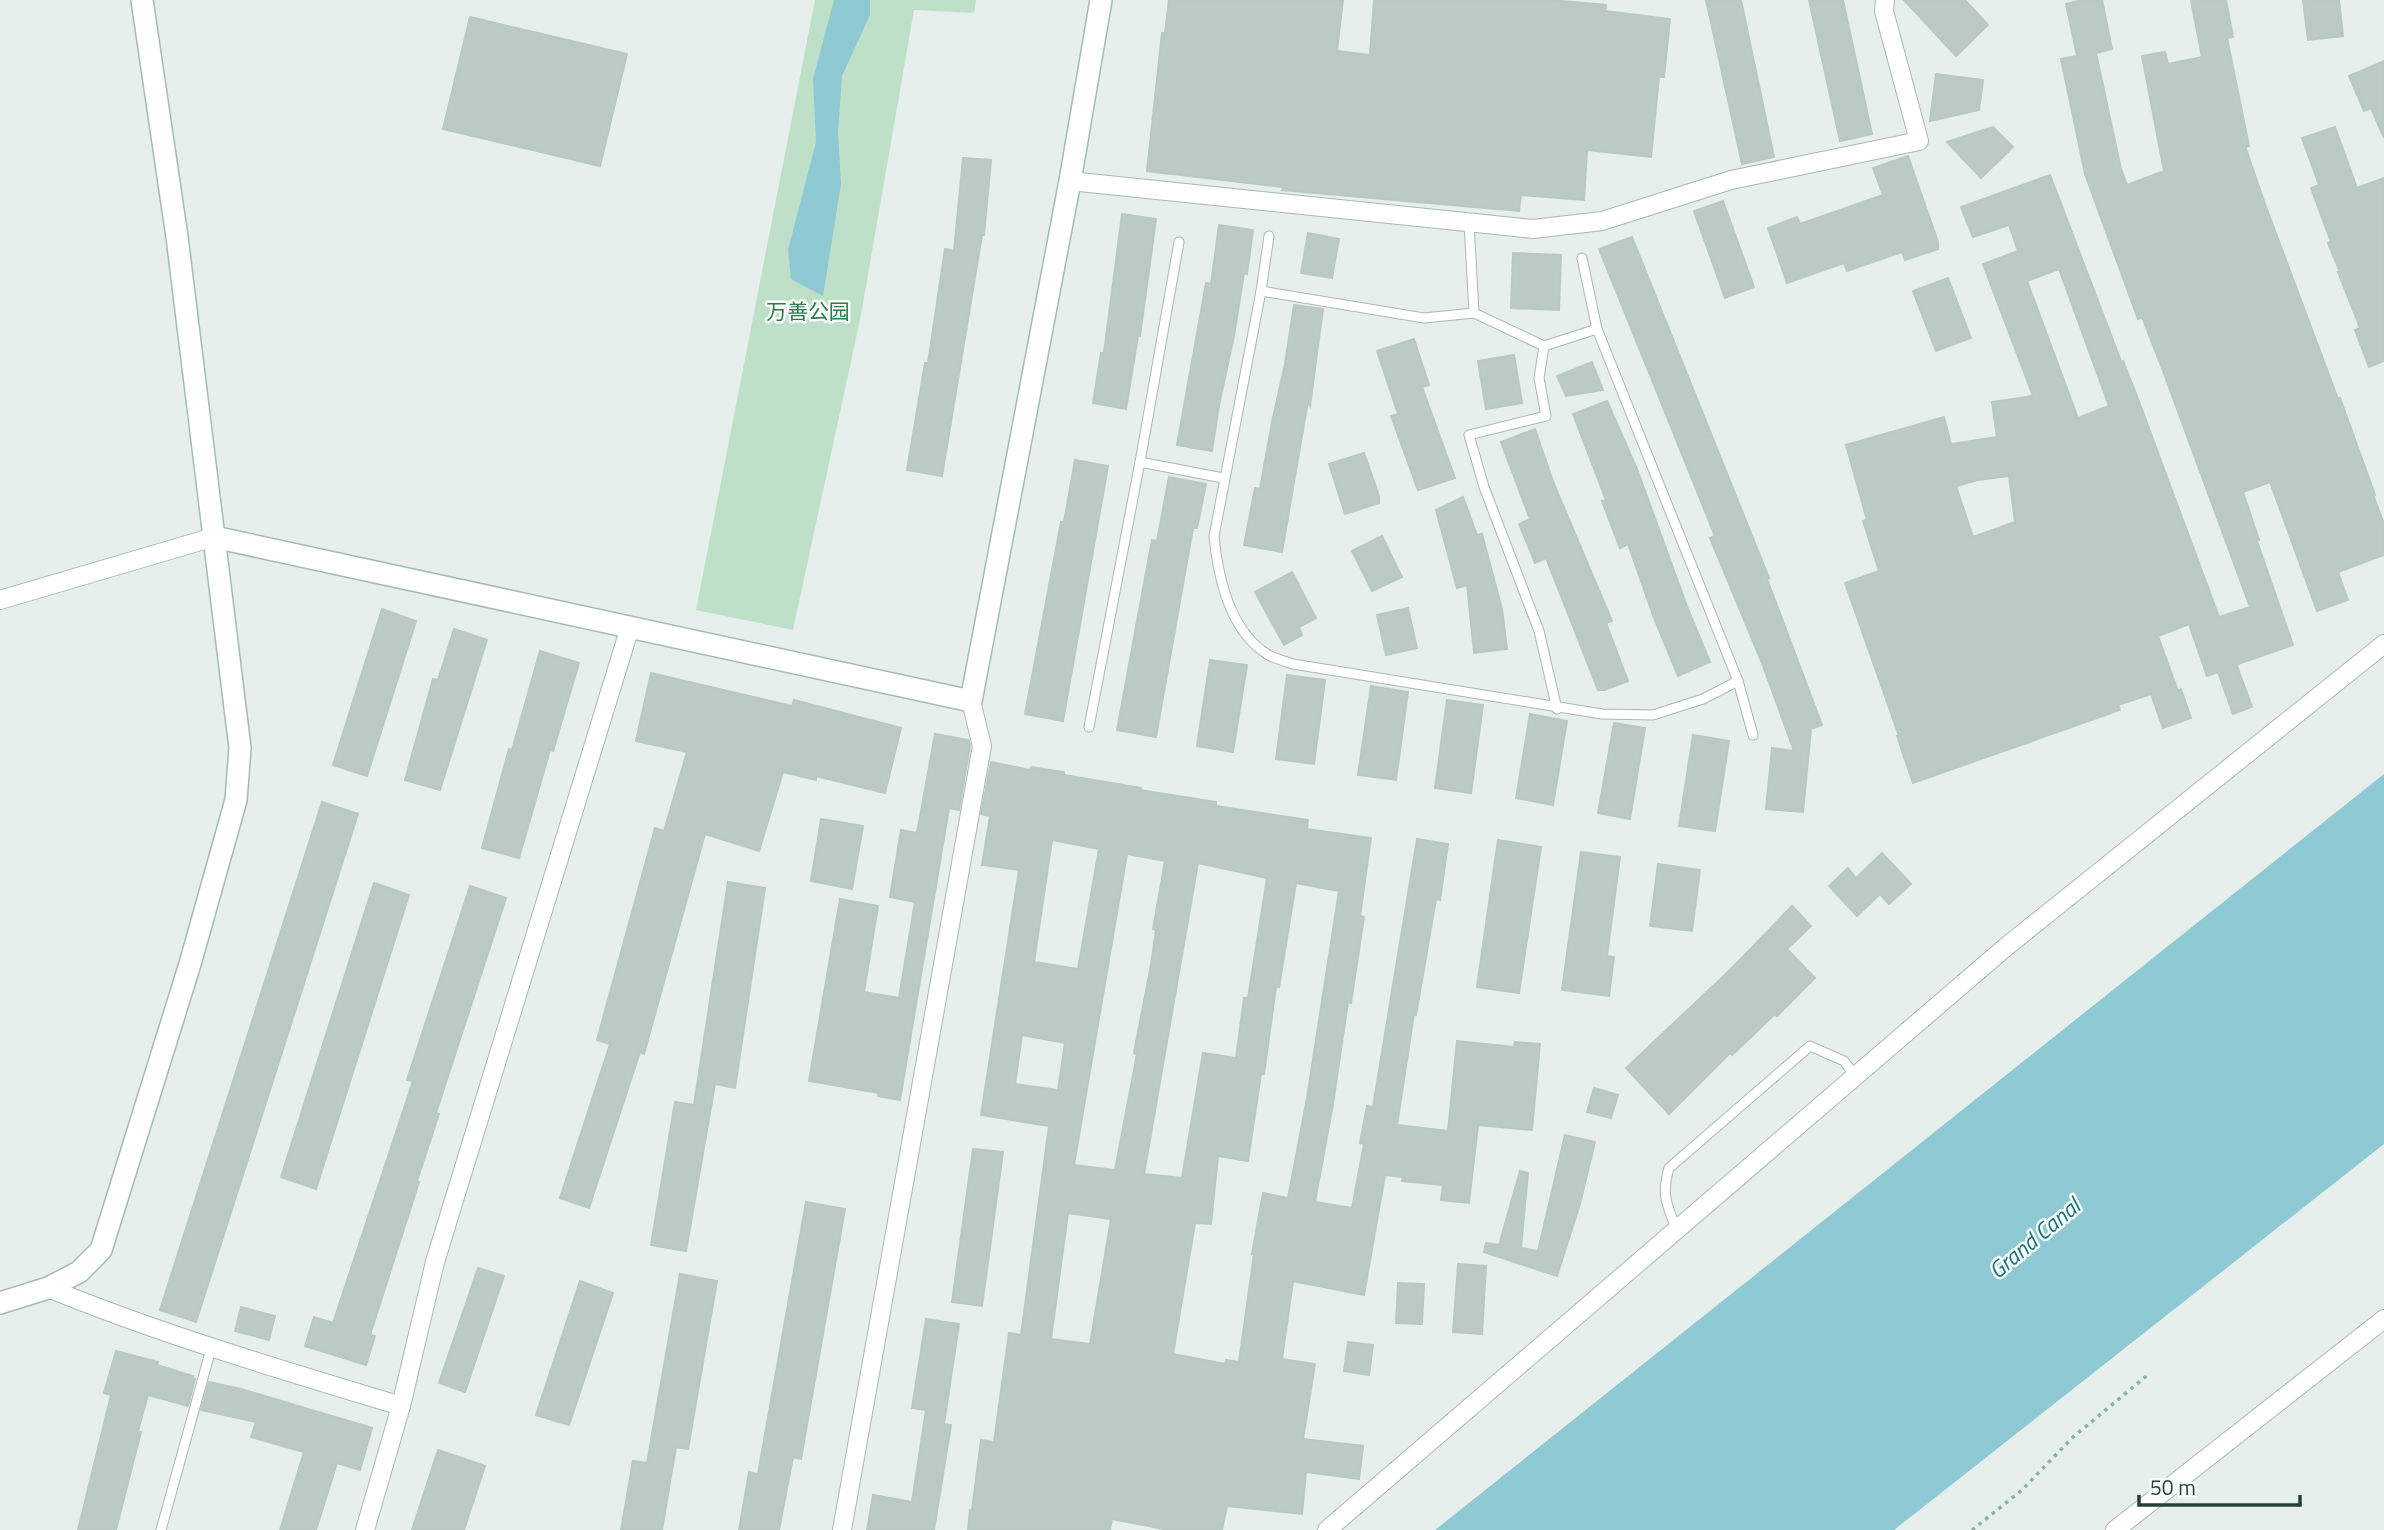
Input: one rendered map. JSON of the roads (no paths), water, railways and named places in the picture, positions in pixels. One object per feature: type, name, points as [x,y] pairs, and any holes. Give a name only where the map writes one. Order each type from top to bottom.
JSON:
[{"type":"street","points":[[0,1303],[48,1287],[79,1272],[101,1250],[190,964],[236,800],[240,748],[177,237],[142,0]]},
{"type":"street","points":[[842,1530],[982,746],[971,701],[1070,181],[1101,0]]},
{"type":"street","points":[[1070,181],[1532,229],[1602,221],[1731,180],[1919,141],[1884,10],[1885,0]]},
{"type":"street","points":[[0,600],[214,537],[971,701]]},
{"type":"street","points":[[365,1530],[401,1406],[435,1262],[630,627]]},
{"type":"street","points":[[1327,1530],[2007,946],[2384,644]]},
{"type":"street","points":[[48,1287],[211,1349],[401,1406]]},
{"type":"street","points":[[2115,1530],[2384,1319]]},
{"type":"lane","points":[[1469,223],[1474,313]]},
{"type":"lane","points":[[1269,236],[1214,536],[1217,568],[1230,606],[1247,635],[1267,654],[1293,664],[1452,688],[1557,709],[1602,714],[1653,715],[1703,699],[1738,681]]},
{"type":"lane","points":[[1089,727],[1179,242]]},
{"type":"lane","points":[[1582,258],[1597,330],[1738,681],[1753,735]]},
{"type":"lane","points":[[1261,291],[1424,318],[1474,313],[1544,346],[1597,330]]},
{"type":"lane","points":[[1544,346],[1539,378],[1546,416],[1469,435],[1484,487],[1539,631],[1557,709]]},
{"type":"lane","points":[[1140,462],[1223,478]]},
{"type":"lane","points":[[1677,1230],[1665,1200],[1665,1182],[1669,1168],[1810,1046],[1844,1061],[1856,1077]]},
{"type":"lane","points":[[161,1530],[211,1349]]},
{"type":"water","points":[[834,0],[870,0],[870,15],[842,76],[838,133],[841,184],[823,296],[791,279],[788,250],[816,142],[813,79]]},
{"type":"water","name":"Grand Canal","points":[[2384,774],[2384,1144],[1894,1530],[1435,1530]]},
{"type":"park label","name":"万善公园","points":[[808,311]]}]
